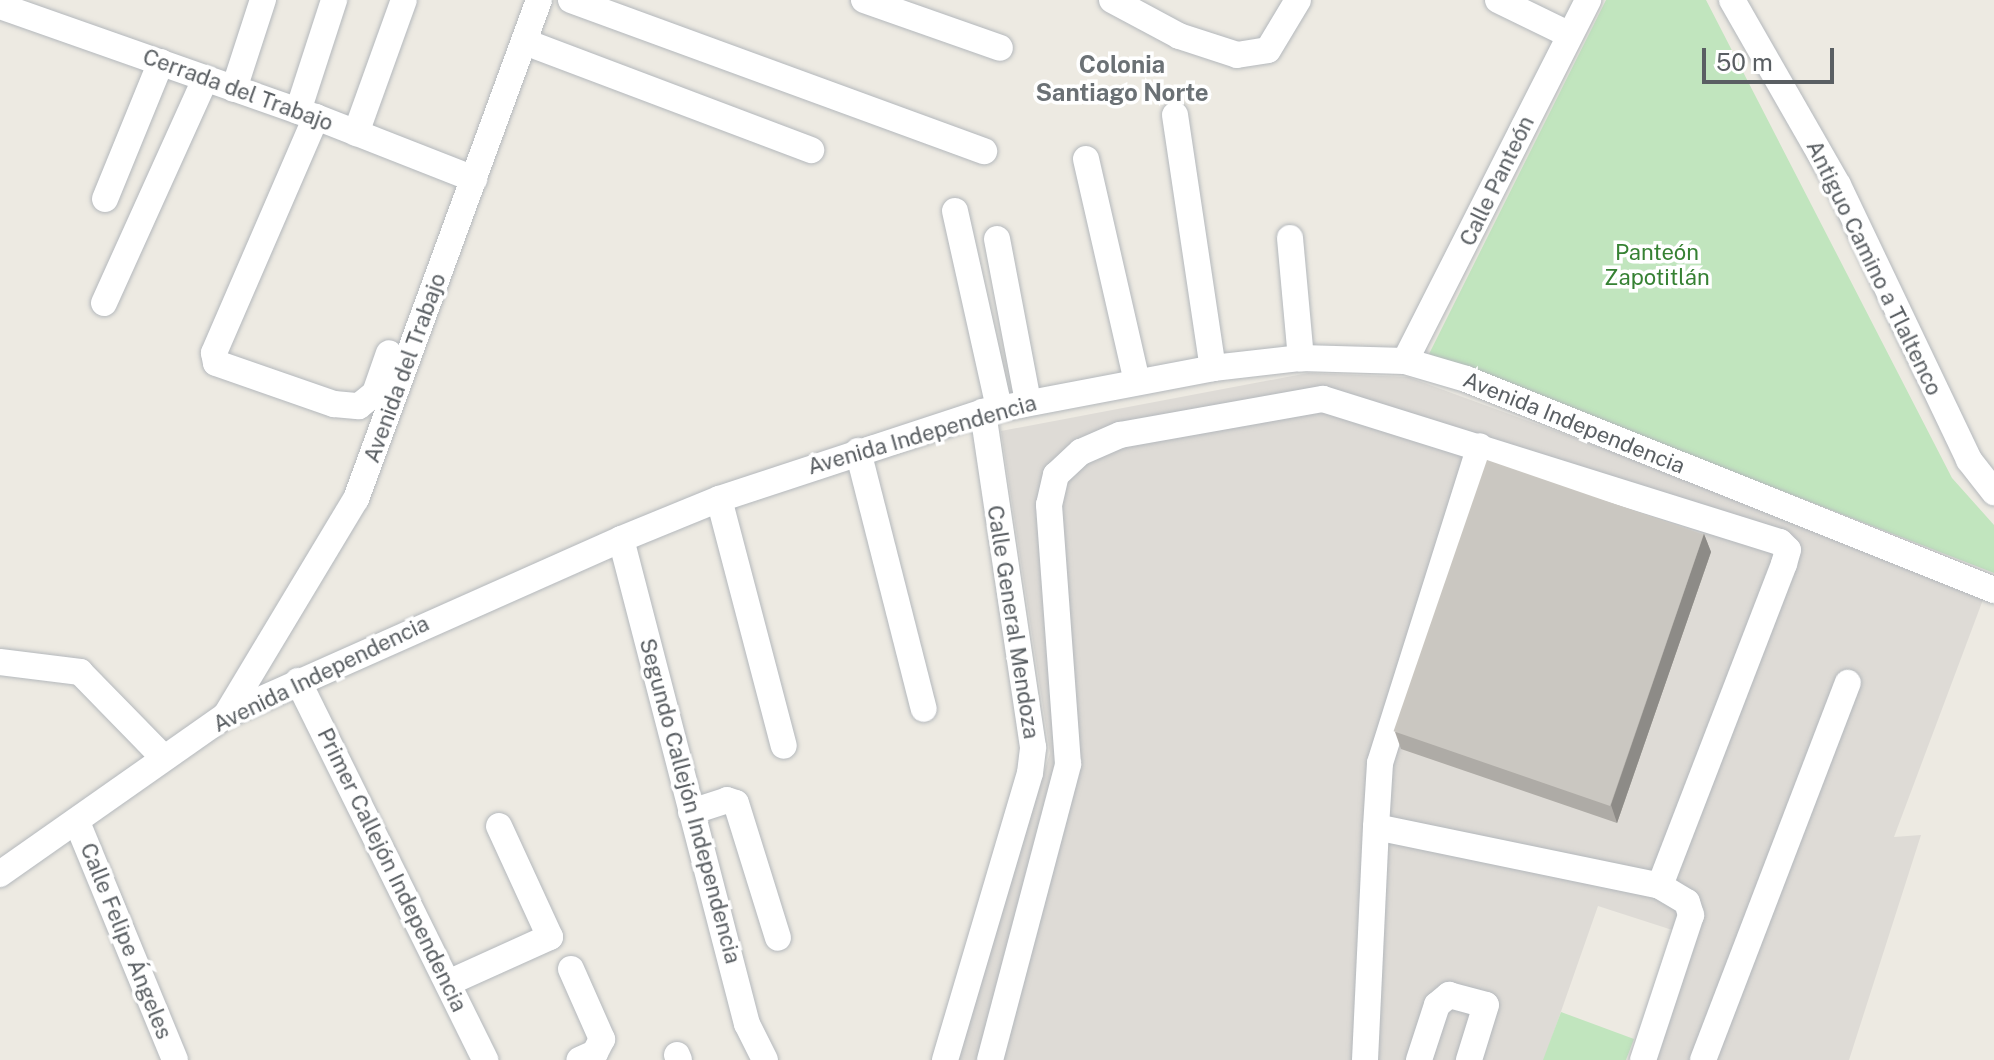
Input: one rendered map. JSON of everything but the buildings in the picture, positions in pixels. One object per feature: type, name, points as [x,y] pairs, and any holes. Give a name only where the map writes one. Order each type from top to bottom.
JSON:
[{"type":"street","points":[[234,89],[263,0]]},
{"type":"street","points":[[334,0],[307,114],[214,353],[216,363],[334,404],[359,406],[375,393],[389,353]]},
{"type":"street","points":[[356,133],[404,0]]},
{"type":"street","name":"Avenida del Trabajo","points":[[226,715],[356,499],[539,0]]},
{"type":"street","points":[[571,0],[984,151]]},
{"type":"street","points":[[864,0],[1000,48]]},
{"type":"street","points":[[1112,0],[1179,36],[1237,55],[1268,50],[1298,0]]},
{"type":"street","points":[[1498,0],[1570,35]]},
{"type":"street","name":"Calle Panteón","points":[[1405,361],[1588,0]]},
{"type":"street","name":"Antiguo Camino a Tlaltenco","points":[[1732,0],[1838,185],[1969,460],[1994,492]]},
{"type":"street","name":"Cerrada del Trabajo","points":[[0,6],[307,114],[474,179]]},
{"type":"street","points":[[525,42],[811,150]]},
{"type":"street","points":[[105,199],[161,62]]},
{"type":"street","points":[[104,303],[205,79]]},
{"type":"street","points":[[1175,115],[1213,368]]},
{"type":"street","points":[[1086,159],[1137,381]]},
{"type":"street","name":"Calle General Mendoza","points":[[945,1060],[1022,804],[1033,747],[991,410],[955,211]]},
{"type":"street","points":[[1290,238],[1301,358]]},
{"type":"street","points":[[997,239],[1028,402]]},
{"type":"street","name":"Avenida Independencia","points":[[0,874],[226,715],[621,539],[719,499],[991,410],[1213,368],[1301,358],[1405,361],[1466,379],[1994,590]]},
{"type":"street","points":[[990,1060],[1068,764],[1049,505],[1056,475],[1081,452],[1120,435],[1323,399],[1780,542],[1788,550],[1660,886]]},
{"type":"street","points":[[1365,1060],[1380,763],[1480,446]]},
{"type":"street","points":[[858,451],[924,709]]},
{"type":"street","points":[[719,499],[784,746]]},
{"type":"street","name":"Segundo Callejón Independencia","points":[[621,539],[747,1024],[765,1060]]},
{"type":"street","points":[[0,662],[80,672],[163,757]]},
{"type":"street","name":"Primer Callejón Independencia","points":[[298,681],[485,1060]]},
{"type":"street","points":[[1703,1060],[1848,683]]},
{"type":"street","points":[[691,812],[727,800],[736,803],[778,938]]},
{"type":"street","name":"Calle Felipe Ángeles","points":[[77,822],[175,1060]]},
{"type":"street","points":[[448,983],[550,937],[499,826]]},
{"type":"street","points":[[1376,827],[1660,886],[1687,902],[1691,915],[1643,1060]]},
{"type":"street","points":[[571,969],[602,1039],[595,1053],[579,1060]]},
{"type":"street","points":[[1419,1060],[1437,1005],[1449,995],[1486,1005],[1469,1060]]},
{"type":"shaded area","points":[[1308,373],[1408,377],[1987,589],[1894,837],[1921,835],[1849,1060],[1651,1060],[1694,937],[1598,906],[1544,1060],[956,1060],[1050,753],[1001,431]]},
{"type":"green space","name":"Panteón Zapotitlán","points":[[1606,0],[1706,0],[1952,478],[1994,525],[1994,573],[1429,354]]},
{"type":"green space","points":[[1561,1012],[1634,1039],[1626,1060],[1543,1060]]},
{"type":"district","name":"Colonia Santiago Norte","points":[[1122,79]]}]
